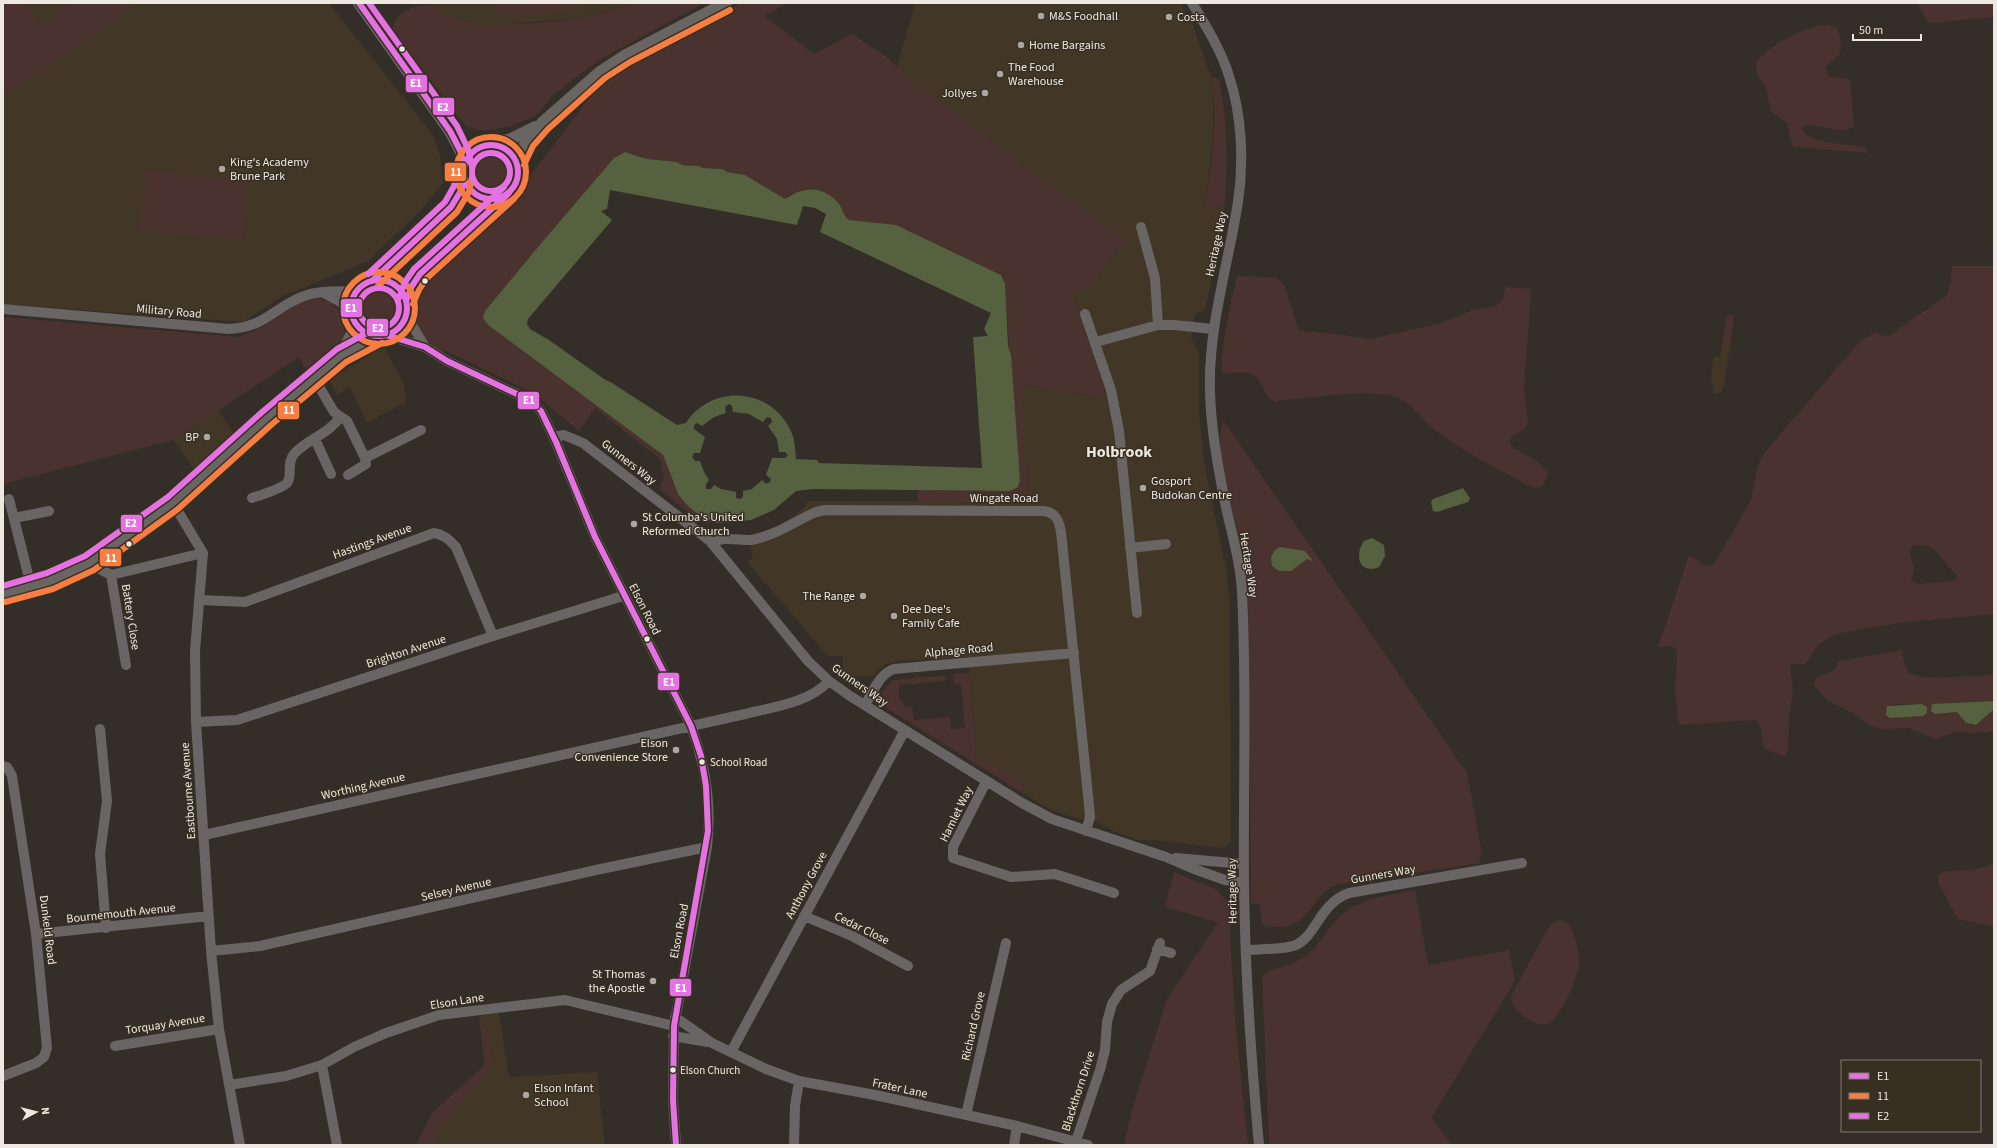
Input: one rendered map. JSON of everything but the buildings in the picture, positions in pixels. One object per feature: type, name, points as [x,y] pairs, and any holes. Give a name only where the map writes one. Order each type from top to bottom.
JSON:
[{"type":"main road","points":[[359,3],[450,131],[461,152],[464,172],[470,189],[481,198],[496,199],[509,193]]},
{"type":"main road","points":[[516,162],[526,142],[542,123],[600,72],[726,3]]},
{"type":"main road","points":[[342,354],[353,318],[352,298],[356,291],[364,284],[373,280],[451,207],[462,189],[464,172],[471,154],[486,145],[517,136],[542,123]]},
{"type":"main road","points":[[406,301],[412,286],[420,274],[509,193],[518,179],[516,162],[507,150],[498,146],[469,143],[458,138],[450,131]]},
{"type":"main road","points":[[3,594],[50,581],[89,563],[173,503],[342,354],[395,330],[402,324],[406,315],[406,301],[403,293],[390,282],[373,280]]},
{"type":"main road","points":[[353,318],[366,332],[382,335]]},
{"type":"street","name":"Heritage Way","points":[[1192,3],[1214,42],[1229,74],[1237,113],[1240,138],[1241,171],[1238,202],[1213,329],[1210,374],[1211,409],[1216,456],[1242,589],[1244,883],[1246,950],[1250,1035],[1259,1145]]},
{"type":"street","points":[[1141,227],[1154,278],[1158,325]]},
{"type":"street","name":"Military Road","points":[[3,309],[229,330],[246,328],[263,322],[294,300],[308,295],[356,291]]},
{"type":"street","points":[[324,293],[339,301],[353,318]]},
{"type":"street","points":[[1086,314],[1115,403],[1137,613]]},
{"type":"street","name":"Elson Road","points":[[406,315],[425,347]]},
{"type":"street","points":[[1096,342],[1158,325],[1178,325],[1213,329]]},
{"type":"street","name":"Elson Road","points":[[382,335],[425,347],[444,360],[501,386],[533,403],[543,414],[595,537],[623,596],[691,726],[699,747],[707,783],[710,822],[707,847],[674,1026],[673,1100],[676,1145]]},
{"type":"street","points":[[314,378],[334,412],[347,421],[365,458],[366,464],[348,476]]},
{"type":"street","points":[[252,498],[285,485],[289,478],[289,465],[292,457],[333,426],[340,416]]},
{"type":"street","points":[[365,458],[421,430]]},
{"type":"street","name":"Gunners Way","points":[[554,437],[564,435],[583,443],[712,544],[799,651],[829,681],[865,706],[986,782],[1052,819],[1166,857],[1206,874],[1225,880],[1244,883]]},
{"type":"street","points":[[315,439],[331,474]]},
{"type":"street","points":[[9,499],[32,586]]},
{"type":"street","points":[[111,575],[203,553],[173,503]]},
{"type":"street","points":[[14,518],[49,511]]},
{"type":"street","name":"Wingate Road","points":[[712,544],[718,540],[750,540],[763,537],[820,511],[1050,512],[1057,518],[1060,526],[1090,805],[1090,817],[1086,831]]},
{"type":"street","name":"Hastings Avenue","points":[[201,600],[245,602],[434,533],[450,540],[456,547],[493,636]]},
{"type":"street","points":[[1130,548],[1166,544]]},
{"type":"street","name":"Eastbourne Avenue","points":[[203,553],[201,600],[195,651],[196,722],[211,951],[219,1029],[240,1145]]},
{"type":"street","name":"Battery Close","points":[[89,563],[111,575],[126,665]]},
{"type":"street","name":"Brighton Avenue","points":[[196,722],[237,720],[493,636],[623,596]]},
{"type":"street","name":"Alphage Road","points":[[865,706],[882,677],[888,671],[894,669],[1074,653]]},
{"type":"street","points":[[691,726],[771,708],[812,695],[822,689],[829,681]]},
{"type":"street","name":"Worthing Avenue","points":[[204,835],[691,726]]},
{"type":"street","points":[[100,729],[107,800],[100,854],[106,928]]},
{"type":"street","name":"Anthony Grove","points":[[731,1052],[905,730]]},
{"type":"street","name":"Dunkeld Road","points":[[3,766],[7,767],[12,776],[36,934],[47,1048],[44,1057],[36,1063],[3,1076]]},
{"type":"street","name":"Hamlet Way","points":[[986,782],[954,847],[953,858],[1011,877],[1055,874],[1114,893]]},
{"type":"street","name":"Selsey Avenue","points":[[211,951],[260,946],[596,870],[707,847]]},
{"type":"street","name":"Gunners Way","points":[[1166,857],[1244,864]]},
{"type":"street","name":"Gunners Way","points":[[1246,950],[1296,945],[1306,936],[1332,902],[1349,893],[1522,863]]},
{"type":"street","name":"Bournemouth Avenue","points":[[36,934],[106,928],[209,916]]},
{"type":"street","name":"Cedar Close","points":[[804,916],[849,935],[908,966]]},
{"type":"street","name":"Richard Grove","points":[[966,1115],[1006,943]]},
{"type":"street","name":"Blackthorn Drive","points":[[1076,1141],[1100,1070],[1105,1050],[1107,1022],[1112,1004],[1121,990],[1150,971],[1158,946],[1170,953]]},
{"type":"street","name":"Elson Lane","points":[[229,1084],[286,1076],[322,1065],[386,1033],[431,1017],[565,1000],[674,1026]]},
{"type":"street","name":"Frater Lane","points":[[674,1026],[766,1069],[800,1082],[875,1095],[1017,1126],[1088,1145]]},
{"type":"street","name":"Frater Lane","points":[[674,1026],[712,1043]]},
{"type":"street","name":"Torquay Avenue","points":[[116,1046],[219,1029]]},
{"type":"street","points":[[322,1065],[337,1145]]},
{"type":"street","points":[[794,1145],[795,1106],[800,1082]]},
{"type":"street","points":[[1014,1145],[1017,1126]]},
{"type":"shaded area","points":[[3,3],[24,3],[42,28],[59,10],[69,3],[138,3],[64,56],[3,95]]},
{"type":"shaded area","points":[[24,3],[128,3],[57,50]]},
{"type":"shaded area","name":"King's Academy Brune Park","points":[[138,3],[329,3],[433,135],[440,155],[443,183],[420,211],[368,261],[281,297],[243,322],[3,304],[3,95],[64,56]]},
{"type":"shaded area","points":[[431,3],[629,3],[596,14],[571,19],[508,24],[507,26],[493,26],[488,28],[440,13],[431,5]]},
{"type":"shaded area","points":[[497,3],[599,3],[546,14],[515,16],[503,15],[496,12]]},
{"type":"shaded area","points":[[629,3],[704,3],[599,60],[552,96],[536,116],[510,126],[490,130],[478,130],[466,126],[393,32],[397,18],[402,13],[409,9],[424,5],[438,7],[440,13],[488,28],[493,26],[507,26],[507,24],[570,20],[615,9]]},
{"type":"shaded area","points":[[740,3],[788,3],[764,16],[814,54],[852,34],[888,58],[908,77],[1045,182],[1125,240],[1127,246],[1119,248],[1093,285],[1072,293],[1107,398],[1021,384],[1028,493],[1014,504],[918,501],[918,490],[1010,491],[1020,484],[1004,280],[997,273],[943,247],[849,220],[819,191],[808,190],[791,194],[785,199],[745,175],[727,172],[722,169],[703,168],[688,164],[682,165],[677,162],[647,159],[631,153],[619,154],[538,247],[485,311],[486,323],[488,325],[663,455],[675,487],[682,499],[697,514],[710,521],[709,524],[698,520],[660,490],[660,485],[664,478],[660,459],[595,408],[579,431],[546,403],[525,389],[447,351],[439,352],[427,340],[417,325],[412,308],[413,300],[418,289],[436,273],[446,256],[517,193],[587,101],[611,77],[627,66]]},
{"type":"shaded area","points":[[915,3],[1180,3],[1194,28],[1211,77],[1213,92],[1213,134],[1205,210],[1225,204],[1207,301],[1204,310],[1195,315],[1191,338],[1199,352],[1199,412],[1203,454],[1226,567],[1230,604],[1231,842],[1223,848],[1153,840],[1138,840],[1113,831],[1102,824],[1058,813],[1042,805],[1023,793],[1022,781],[976,756],[968,657],[899,661],[884,665],[873,676],[843,676],[843,656],[828,656],[747,562],[753,558],[748,535],[773,528],[786,522],[806,506],[807,501],[918,501],[1014,504],[1028,493],[1020,384],[1107,398],[1072,293],[1093,285],[1125,240],[1045,182],[897,67]]},
{"type":"shaded area","points":[[1917,3],[1994,3],[1994,17],[1932,23],[1928,22]]},
{"type":"shaded area","points":[[1822,25],[1830,25],[1838,30],[1841,45],[1840,54],[1826,66],[1825,70],[1829,76],[1848,79],[1850,83],[1854,123],[1853,127],[1843,130],[1811,125],[1805,125],[1802,128],[1805,133],[1811,137],[1829,142],[1865,147],[1868,153],[1795,147],[1792,145],[1787,123],[1771,111],[1766,87],[1757,75],[1756,63],[1768,50],[1795,34]]},
{"type":"shaded area","points":[[1211,77],[1219,79],[1224,110],[1226,157],[1225,204],[1205,210],[1213,144],[1215,110]]},
{"type":"shaded area","points":[[625,152],[647,159],[677,162],[682,165],[699,166],[703,168],[722,169],[727,172],[745,175],[785,199],[806,190],[827,193],[839,204],[845,217],[849,220],[896,225],[1001,275],[1005,284],[1008,346],[1011,355],[1020,481],[1018,487],[1010,491],[814,489],[796,491],[774,510],[751,520],[718,523],[703,518],[688,506],[678,494],[663,455],[488,325],[483,318],[485,311],[614,158]],"holes":[[[610,190],[797,225],[803,206],[815,208],[826,214],[820,232],[991,313],[984,329],[988,336],[973,337],[982,468],[819,463],[817,460],[796,459],[792,433],[781,415],[768,405],[754,398],[740,396],[724,397],[710,402],[697,410],[686,423],[677,425],[604,379],[549,340],[530,329],[527,324],[528,319],[612,220],[601,211],[607,209]],[[729,404],[732,406],[733,412],[749,414],[763,422],[767,417],[771,418],[772,422],[768,426],[777,439],[779,452],[785,452],[788,455],[785,458],[772,458],[766,475],[771,479],[770,482],[766,484],[762,480],[752,489],[743,491],[743,497],[740,499],[736,498],[736,492],[721,489],[714,485],[711,489],[706,489],[706,484],[709,480],[700,461],[695,461],[692,457],[694,453],[700,453],[705,437],[694,429],[694,425],[697,423],[702,426],[714,417],[726,413],[725,407]]]},
{"type":"shaded area","points":[[496,153],[503,156],[509,162],[512,173],[511,181],[503,190],[496,193],[488,193],[481,190],[473,181],[472,169],[475,162],[484,154]]},
{"type":"shaded area","points":[[146,171],[246,181],[243,240],[139,231]]},
{"type":"shaded area","points":[[1952,266],[1994,266],[1994,614],[1906,622],[1831,636],[1818,645],[1805,664],[1791,664],[1790,667],[1793,689],[1789,718],[1788,750],[1784,756],[1764,749],[1760,726],[1756,720],[1679,725],[1675,690],[1677,650],[1671,646],[1658,647],[1689,555],[1704,565],[1712,566],[1714,564],[1750,502],[1757,469],[1762,457],[1860,341],[1874,333],[1885,336],[1890,335],[1946,296],[1951,282]],"holes":[[[1915,545],[1930,547],[1934,550],[1955,573],[1957,576],[1954,581],[1918,584],[1911,581],[1914,570],[1910,552],[1911,547]]]},
{"type":"shaded area","points":[[1237,276],[1270,277],[1276,278],[1280,281],[1285,287],[1299,331],[1370,339],[1441,323],[1475,309],[1495,306],[1500,303],[1504,297],[1505,287],[1531,289],[1524,389],[1528,423],[1526,427],[1511,438],[1510,445],[1536,461],[1545,469],[1548,474],[1543,485],[1535,488],[1529,486],[1469,453],[1435,430],[1412,407],[1396,397],[1353,394],[1274,401],[1270,399],[1255,376],[1241,372],[1222,374],[1224,336]]},
{"type":"shaded area","points":[[383,287],[390,290],[396,296],[399,307],[398,315],[390,324],[383,327],[375,327],[368,324],[360,315],[359,303],[362,296],[371,288]]},
{"type":"shaded area","points":[[313,298],[323,299],[338,309],[342,316],[344,325],[342,343],[337,352],[323,364],[307,373],[299,357],[173,440],[3,484],[3,317],[239,337],[263,327],[298,303]]},
{"type":"shaded area","points":[[1727,315],[1734,316],[1730,347],[1722,347]]},
{"type":"shaded area","points":[[384,346],[405,387],[406,402],[367,423],[350,387],[337,395],[329,380]]},
{"type":"shaded area","points":[[1722,347],[1730,347],[1723,389],[1720,393],[1714,393],[1711,379],[1713,359],[1715,356],[1720,356]]},
{"type":"shaded area","points":[[218,410],[237,437],[196,472],[173,440]]},
{"type":"shaded area","points":[[1223,420],[1467,773],[1482,854],[1479,855],[1480,863],[1335,885],[1321,896],[1305,916],[1298,921],[1281,927],[1262,924],[1260,904],[1251,904],[1248,590],[1236,523],[1224,478],[1220,448],[1220,434]]},
{"type":"shaded area","points":[[1463,488],[1470,498],[1468,502],[1437,512],[1433,511],[1431,502],[1433,499]]},
{"type":"shaded area","points":[[1372,538],[1384,545],[1385,556],[1379,567],[1372,569],[1363,566],[1360,562],[1359,552],[1364,541]]},
{"type":"shaded area","points":[[1280,547],[1305,551],[1313,561],[1307,559],[1291,571],[1279,571],[1272,566],[1271,557],[1275,550]]},
{"type":"shaded area","points":[[1902,650],[1906,668],[1910,673],[1916,675],[1925,677],[1950,677],[1994,675],[1994,701],[1942,703],[1940,714],[1957,712],[1966,723],[1975,725],[1994,709],[1994,731],[1974,733],[1957,731],[1936,739],[1909,728],[1881,729],[1873,727],[1853,713],[1829,701],[1814,686],[1815,679],[1836,669],[1838,661]],"holes":[[[1896,704],[1922,704],[1923,716],[1887,717],[1887,706]]]},
{"type":"shaded area","points":[[969,673],[976,756],[1022,781],[1023,793],[888,709],[881,699],[882,692],[893,680],[945,675],[946,681],[899,685],[899,699],[903,701],[904,707],[912,706],[914,720],[950,717],[951,729],[965,728],[961,683],[954,684],[953,674]]},
{"type":"shaded area","points":[[1994,701],[1994,709],[1976,725],[1966,723],[1957,712],[1935,714],[1931,711],[1932,704]]},
{"type":"shaded area","points":[[1922,704],[1927,707],[1927,713],[1923,716],[1890,718],[1886,715],[1887,706]]},
{"type":"shaded area","points":[[1994,863],[1994,927],[1958,919],[1938,883],[1938,875],[1945,871],[1973,870]]},
{"type":"shaded area","points":[[1174,872],[1217,890],[1228,902],[1236,1029],[1248,1145],[1124,1145],[1132,1110],[1167,999],[1218,922],[1165,907]]},
{"type":"shaded area","points":[[1415,890],[1428,965],[1509,950],[1515,981],[1431,1118],[1452,1145],[1269,1145],[1262,977],[1266,973],[1298,961],[1308,955],[1316,947],[1333,924],[1351,908],[1370,900]]},
{"type":"shaded area","points":[[1559,920],[1569,924],[1573,933],[1578,953],[1578,969],[1568,997],[1557,1015],[1547,1024],[1538,1024],[1524,1016],[1515,1008],[1511,996],[1547,930],[1554,922]]},
{"type":"shaded area","name":"Elson Infant School","points":[[499,1013],[509,1077],[597,1072],[605,1145],[416,1145],[432,1113],[485,1065],[479,1016]]},
{"type":"shaded area","points":[[487,1024],[492,1065],[486,1075],[440,1128],[433,1145],[416,1145],[432,1113],[485,1065],[480,1025]]},
{"type":"transit line","name":"E1","points":[[359,3],[450,131],[461,152],[464,168]]},
{"type":"transit line","name":"E2","points":[[369,3],[457,126],[468,149],[472,167]]},
{"type":"transit line","name":"11","points":[[524,165],[533,146],[548,129],[605,78],[630,62],[730,10]]},
{"type":"transit line","name":"11","points":[[484,137],[498,137],[511,143],[520,152],[524,158],[526,172],[524,186],[516,197],[505,205],[498,207],[484,207],[477,205],[466,197],[458,186],[456,179],[456,165],[458,158],[466,147],[477,139],[484,137]]},
{"type":"transit line","name":"E1","points":[[486,145],[496,145],[506,149],[514,157],[518,167],[518,172],[518,177],[514,187],[506,195],[496,199],[486,199],[476,195],[468,187],[464,177],[464,167],[468,157],[476,149],[486,145]]},
{"type":"transit line","name":"E2","points":[[487,153],[495,153],[505,158],[509,165],[510,172],[509,179],[505,186],[495,191],[487,191],[477,186],[475,183],[472,176],[472,168],[477,158],[480,156],[487,153]]},
{"type":"transit line","name":"E2","points":[[368,274],[445,202],[454,186],[456,175]]},
{"type":"transit line","name":"E1","points":[[373,280],[451,207],[462,189],[464,176]]},
{"type":"transit line","name":"11","points":[[378,286],[457,212],[469,192],[472,177]]},
{"type":"transit line","name":"E2","points":[[399,298],[405,282],[414,269],[504,187]]},
{"type":"transit line","name":"E1","points":[[406,301],[412,286],[420,274],[509,193]]},
{"type":"transit line","name":"11","points":[[413,304],[426,279],[514,199]]},
{"type":"transit line","name":"11","points":[[379,272],[399,278],[409,288],[415,308],[409,328],[399,338],[379,344],[359,338],[349,328],[343,308],[349,288],[359,278],[379,272]]},
{"type":"transit line","name":"E1","points":[[379,280],[390,282],[399,288],[405,297],[407,308],[405,319],[399,328],[390,334],[379,336],[368,334],[359,328],[353,319],[351,308],[353,297],[359,288],[368,282],[379,280]]},
{"type":"transit line","name":"E2","points":[[379,288],[387,290],[393,294],[397,300],[399,308],[397,316],[393,322],[387,326],[379,328],[371,326],[365,322],[361,316],[359,308],[361,300],[365,294],[371,290],[379,288]]},
{"type":"transit line","name":"E2","points":[[3,586],[47,573],[85,556],[168,497],[261,413],[337,349],[374,329]]},
{"type":"transit line","name":"E1","points":[[386,335],[425,347],[447,361],[519,395],[533,403],[541,411],[556,442],[595,537],[691,726],[701,756],[706,786],[708,831],[674,1026],[673,1100],[676,1145]]},
{"type":"transit line","name":"11","points":[[5,602],[53,589],[94,570],[178,509],[271,425],[346,362],[382,343]]},
{"type":"place","name":"M&S Foodhall","points":[[1041,16]]},
{"type":"place","name":"Costa","points":[[1169,17]]},
{"type":"place","name":"Home Bargains","points":[[1021,45]]},
{"type":"place","name":"The Food Warehouse","points":[[1000,74]]},
{"type":"place","name":"Jollyes","points":[[985,93]]},
{"type":"place","name":"King's Academy Brune Park","points":[[222,169]]},
{"type":"place","name":"BP","points":[[207,437]]},
{"type":"place","name":"Gosport Budokan Centre","points":[[1143,488]]},
{"type":"place","name":"St Columba's United Reformed Church","points":[[634,524]]},
{"type":"place","name":"The Range","points":[[863,596]]},
{"type":"place","name":"Dee Dee's Family Cafe","points":[[894,616]]},
{"type":"place","name":"Elson Convenience Store","points":[[676,750]]},
{"type":"place","name":"School Road","points":[[702,762]]},
{"type":"place","name":"St Thomas the Apostle","points":[[653,981]]},
{"type":"place","name":"Elson Church","points":[[673,1070]]},
{"type":"place","name":"Elson Infant School","points":[[526,1095]]},
{"type":"district","name":"Holbrook","points":[[1119,451]]}]
